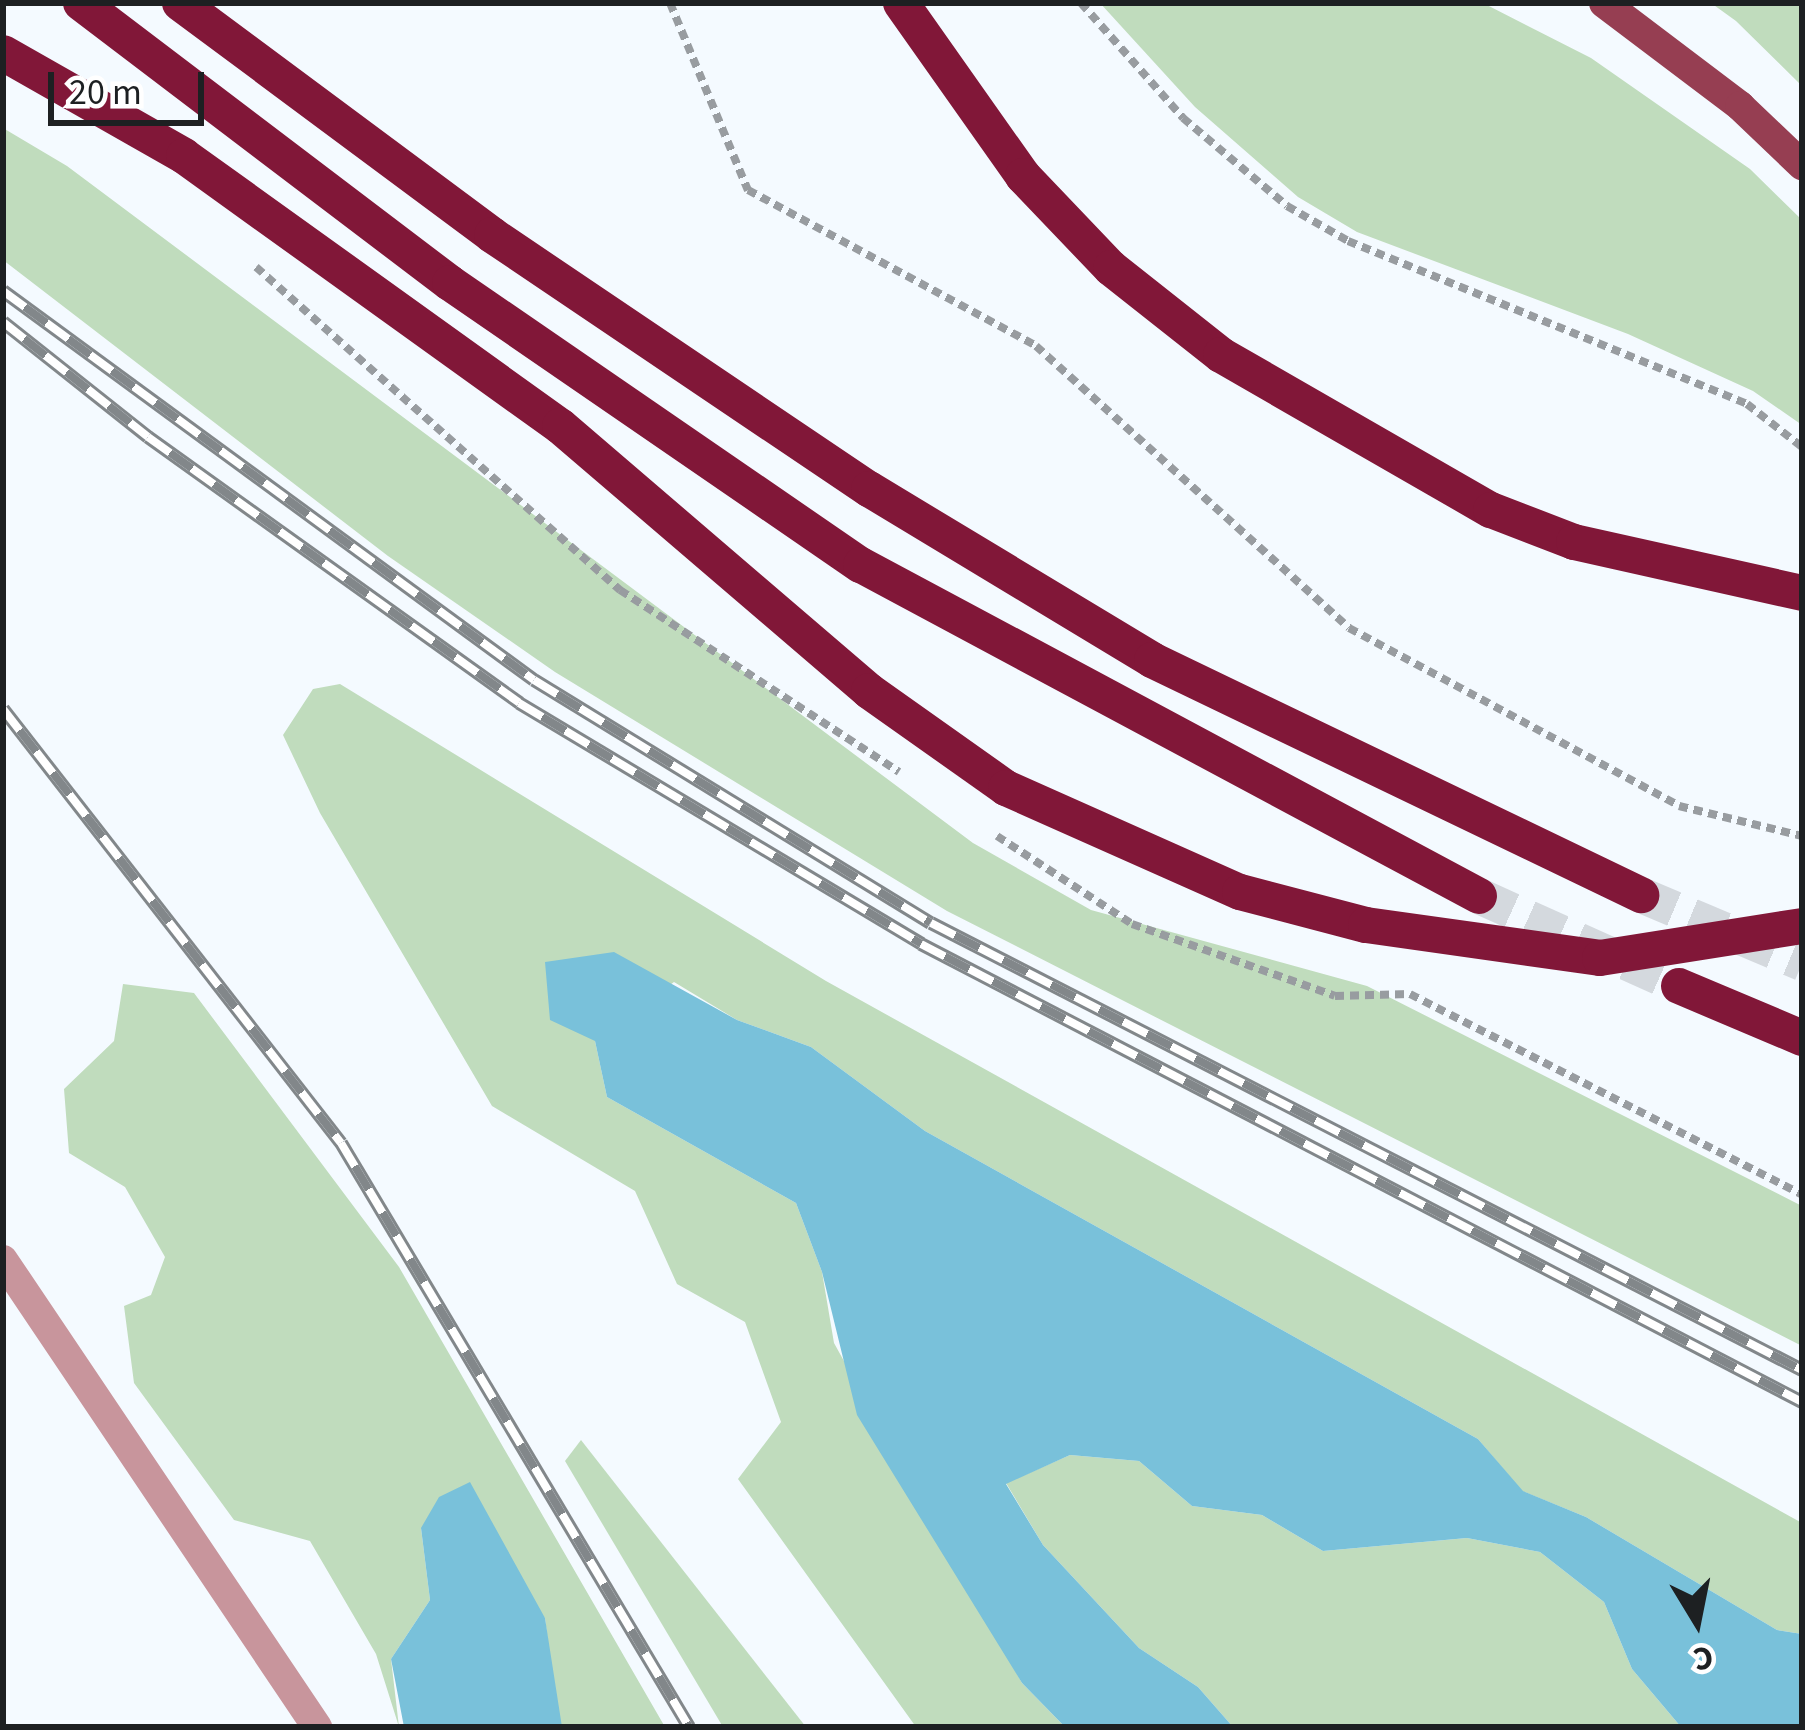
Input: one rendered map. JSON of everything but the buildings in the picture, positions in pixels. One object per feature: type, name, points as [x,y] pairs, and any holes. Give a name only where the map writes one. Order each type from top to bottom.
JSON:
[{"type":"highway","points":[[81,3],[450,283],[861,565],[1478,896]]},
{"type":"highway","points":[[180,3],[492,236],[890,502],[1152,660],[1641,895]]},
{"type":"highway","points":[[902,3],[1023,176],[1111,268],[1221,356],[1491,510],[1574,542],[1802,593]]},
{"type":"highway","points":[[3,53],[184,156],[560,426],[869,691],[1027,798],[1240,892],[1437,937],[1600,958],[1802,926]]},
{"type":"highway","points":[[1679,986],[1802,1038]]},
{"type":"main road","points":[[1604,3],[1740,106],[1802,165]]},
{"type":"lane","points":[[3,1259],[317,1727]]},
{"type":"path","points":[[670,3],[748,190],[1036,346],[1349,628],[1678,806],[1802,836]]},
{"type":"path","points":[[1081,3],[1183,118],[1287,206],[1348,241],[1747,404],[1802,447]]},
{"type":"path","points":[[1410,994],[1802,1195]]},
{"type":"green space","points":[[1100,3],[1483,3],[1591,58],[1750,169],[1802,220],[1802,425],[1753,391],[1628,334],[1357,232],[1298,197],[1195,107]]},
{"type":"green space","points":[[1711,3],[1802,3],[1802,86],[1736,21]]},
{"type":"green space","points":[[3,128],[67,166],[973,843],[1091,910],[1367,986],[1802,1206],[1802,1346],[947,911],[555,672],[388,556],[3,260]]},
{"type":"green space","points":[[340,684],[826,981],[1802,1523],[1802,1634],[1777,1630],[1586,1517],[1522,1491],[1478,1439],[925,1131],[811,1047],[737,1020],[674,982],[595,1041],[607,1097],[796,1203],[822,1272],[834,1343],[1022,1683],[1065,1727],[916,1727],[738,1479],[781,1422],[745,1322],[677,1284],[635,1191],[492,1106],[320,813],[283,735],[313,689]]},
{"type":"green space","points":[[123,984],[194,993],[399,1267],[665,1727],[558,1724],[545,1618],[421,1528],[430,1600],[391,1659],[399,1727],[376,1654],[310,1541],[234,1520],[134,1383],[124,1306],[151,1295],[165,1257],[125,1187],[69,1153],[64,1089],[114,1041]]},
{"type":"green space","points":[[581,1440],[806,1727],[723,1727],[565,1461]]},
{"type":"green space","points":[[1070,1455],[1139,1461],[1192,1506],[1262,1515],[1323,1551],[1467,1538],[1540,1552],[1604,1602],[1632,1669],[1681,1727],[1233,1727],[1198,1687],[1139,1648],[1043,1545],[1006,1483]]},
{"type":"water","points":[[614,952],[737,1020],[811,1047],[925,1131],[1478,1439],[1523,1491],[1586,1517],[1777,1630],[1802,1634],[1802,1727],[1681,1727],[1632,1669],[1604,1602],[1540,1552],[1467,1538],[1323,1551],[1262,1515],[1192,1506],[1139,1461],[1070,1455],[1006,1484],[1043,1545],[1139,1648],[1198,1687],[1233,1727],[1065,1727],[1022,1683],[857,1415],[822,1272],[796,1203],[607,1097],[595,1041],[550,1020],[545,962]]},
{"type":"water","points":[[470,1482],[545,1618],[562,1727],[404,1727],[391,1659],[430,1600],[421,1528],[439,1497]]},
{"type":"tunnel","points":[[1641,895],[1802,963]]},
{"type":"tunnel","points":[[1479,896],[1679,986]]},
{"type":"railway","points":[[3,291],[534,680],[931,923],[1802,1370]]},
{"type":"railway","points":[[3,322],[148,437],[519,703],[921,944],[1802,1402]]},
{"type":"railway","points":[[3,709],[341,1143],[689,1727]]}]
